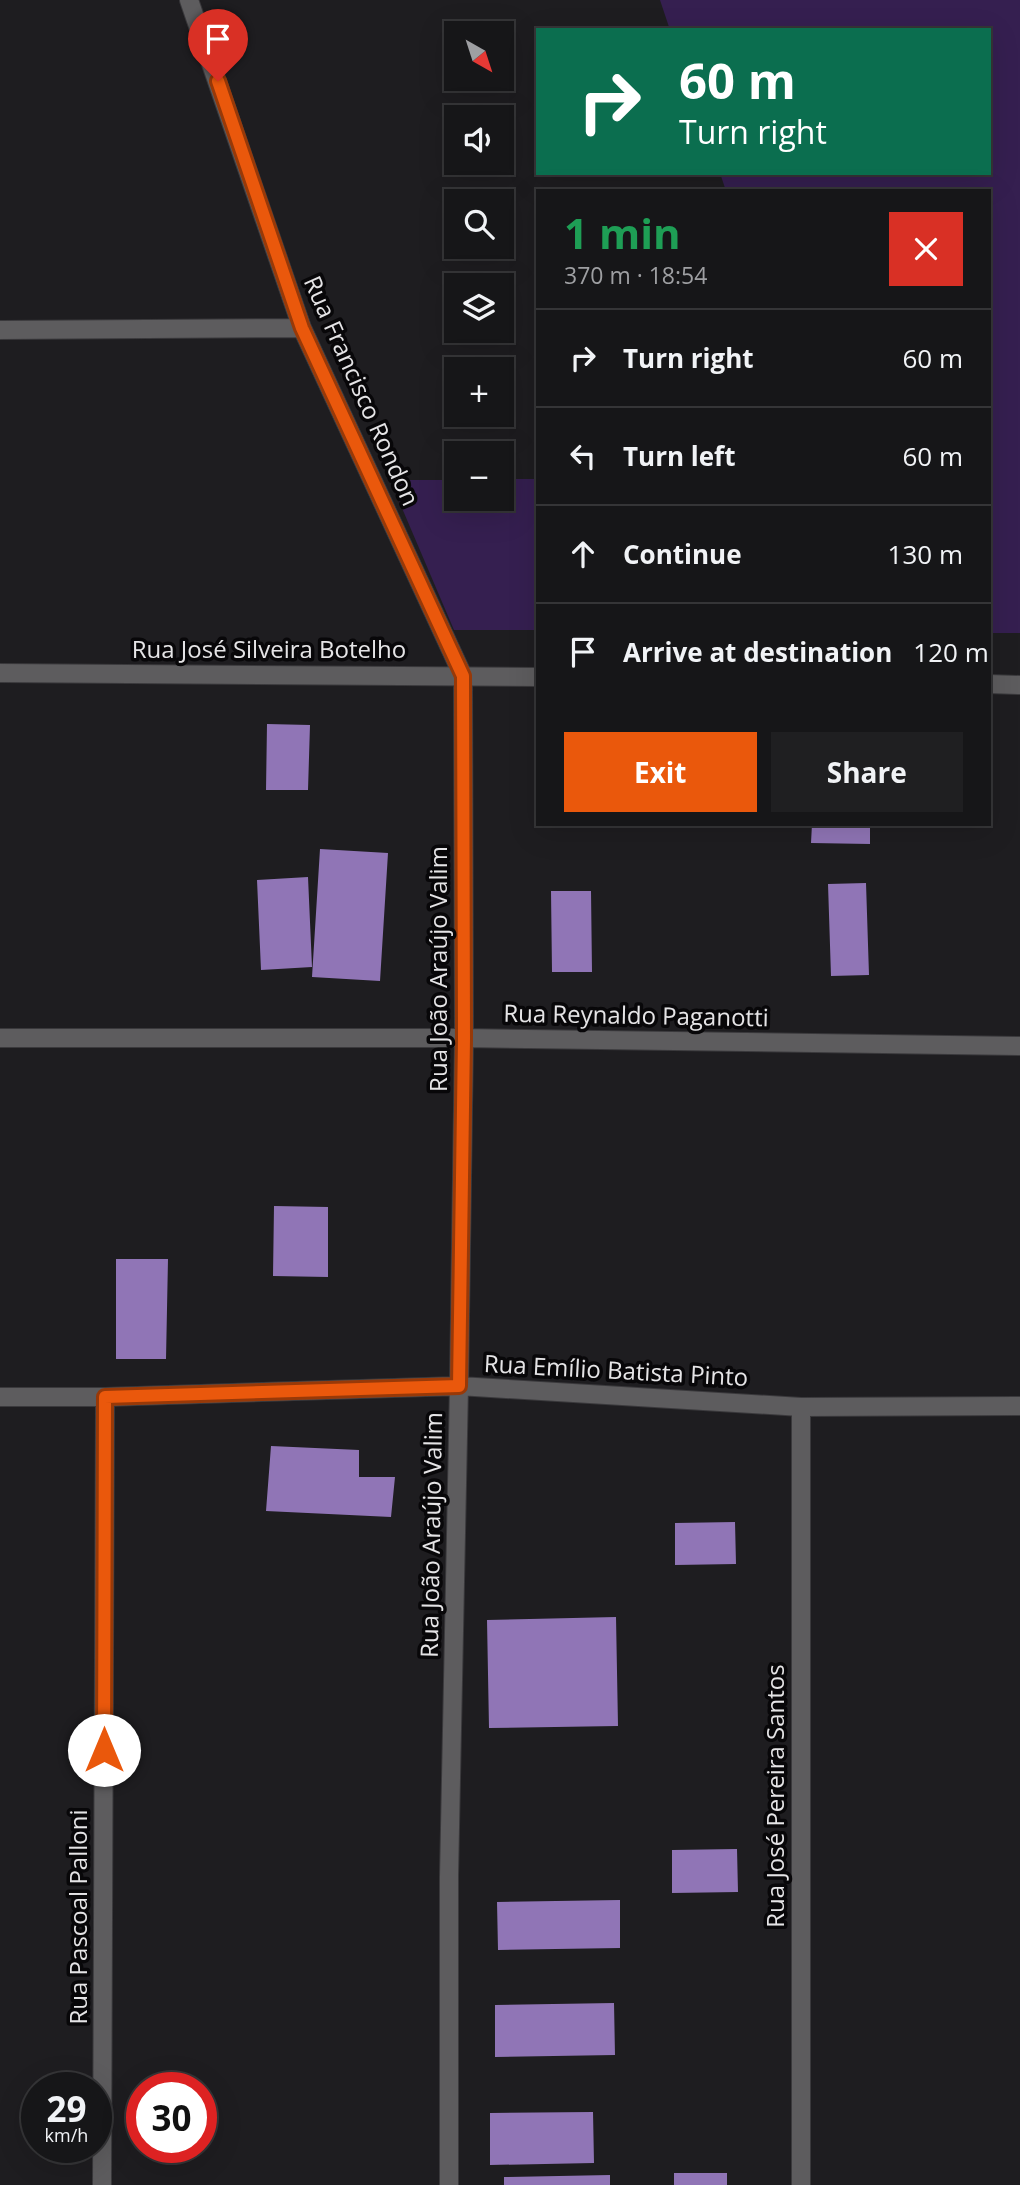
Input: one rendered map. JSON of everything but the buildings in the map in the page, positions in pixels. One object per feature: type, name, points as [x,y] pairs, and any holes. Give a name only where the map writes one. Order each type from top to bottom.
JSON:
[{"type":"street","name":"Rua Francisco Rondon","points":[[189,0],[302,328],[463,676]]},
{"type":"street","points":[[0,330],[302,328]]},
{"type":"street","name":"Rua José Silveira Botelho","points":[[0,673],[536,677]]},
{"type":"street","name":"Rua João Araújo Valim","points":[[449,2185],[449,1877],[464,1038],[463,676]]},
{"type":"street","points":[[991,684],[1020,685]]},
{"type":"street","name":"Rua Reynaldo Paganotti","points":[[0,1038],[464,1038],[1020,1046]]},
{"type":"street","name":"Rua Emílio Batista Pinto","points":[[0,1397],[105,1397],[459,1386],[801,1407],[1020,1406]]},
{"type":"street","name":"Rua Pascoal Palloni","points":[[102,2185],[105,1397]]},
{"type":"street","name":"Rua José Pereira Santos","points":[[800,2185],[801,1407]]},
{"type":"shaded area","points":[[660,0],[1020,0],[1020,633],[991,633],[991,189],[725,189],[721,175],[991,175],[991,28],[669,28]]},
{"type":"shaded area","points":[[514,479],[536,479],[536,630],[454,630],[390,480],[444,480],[444,511],[514,511]]},
{"type":"route","points":[[104,1750],[105,1397],[459,1386],[464,1038],[463,676],[302,328],[218,81]]}]
